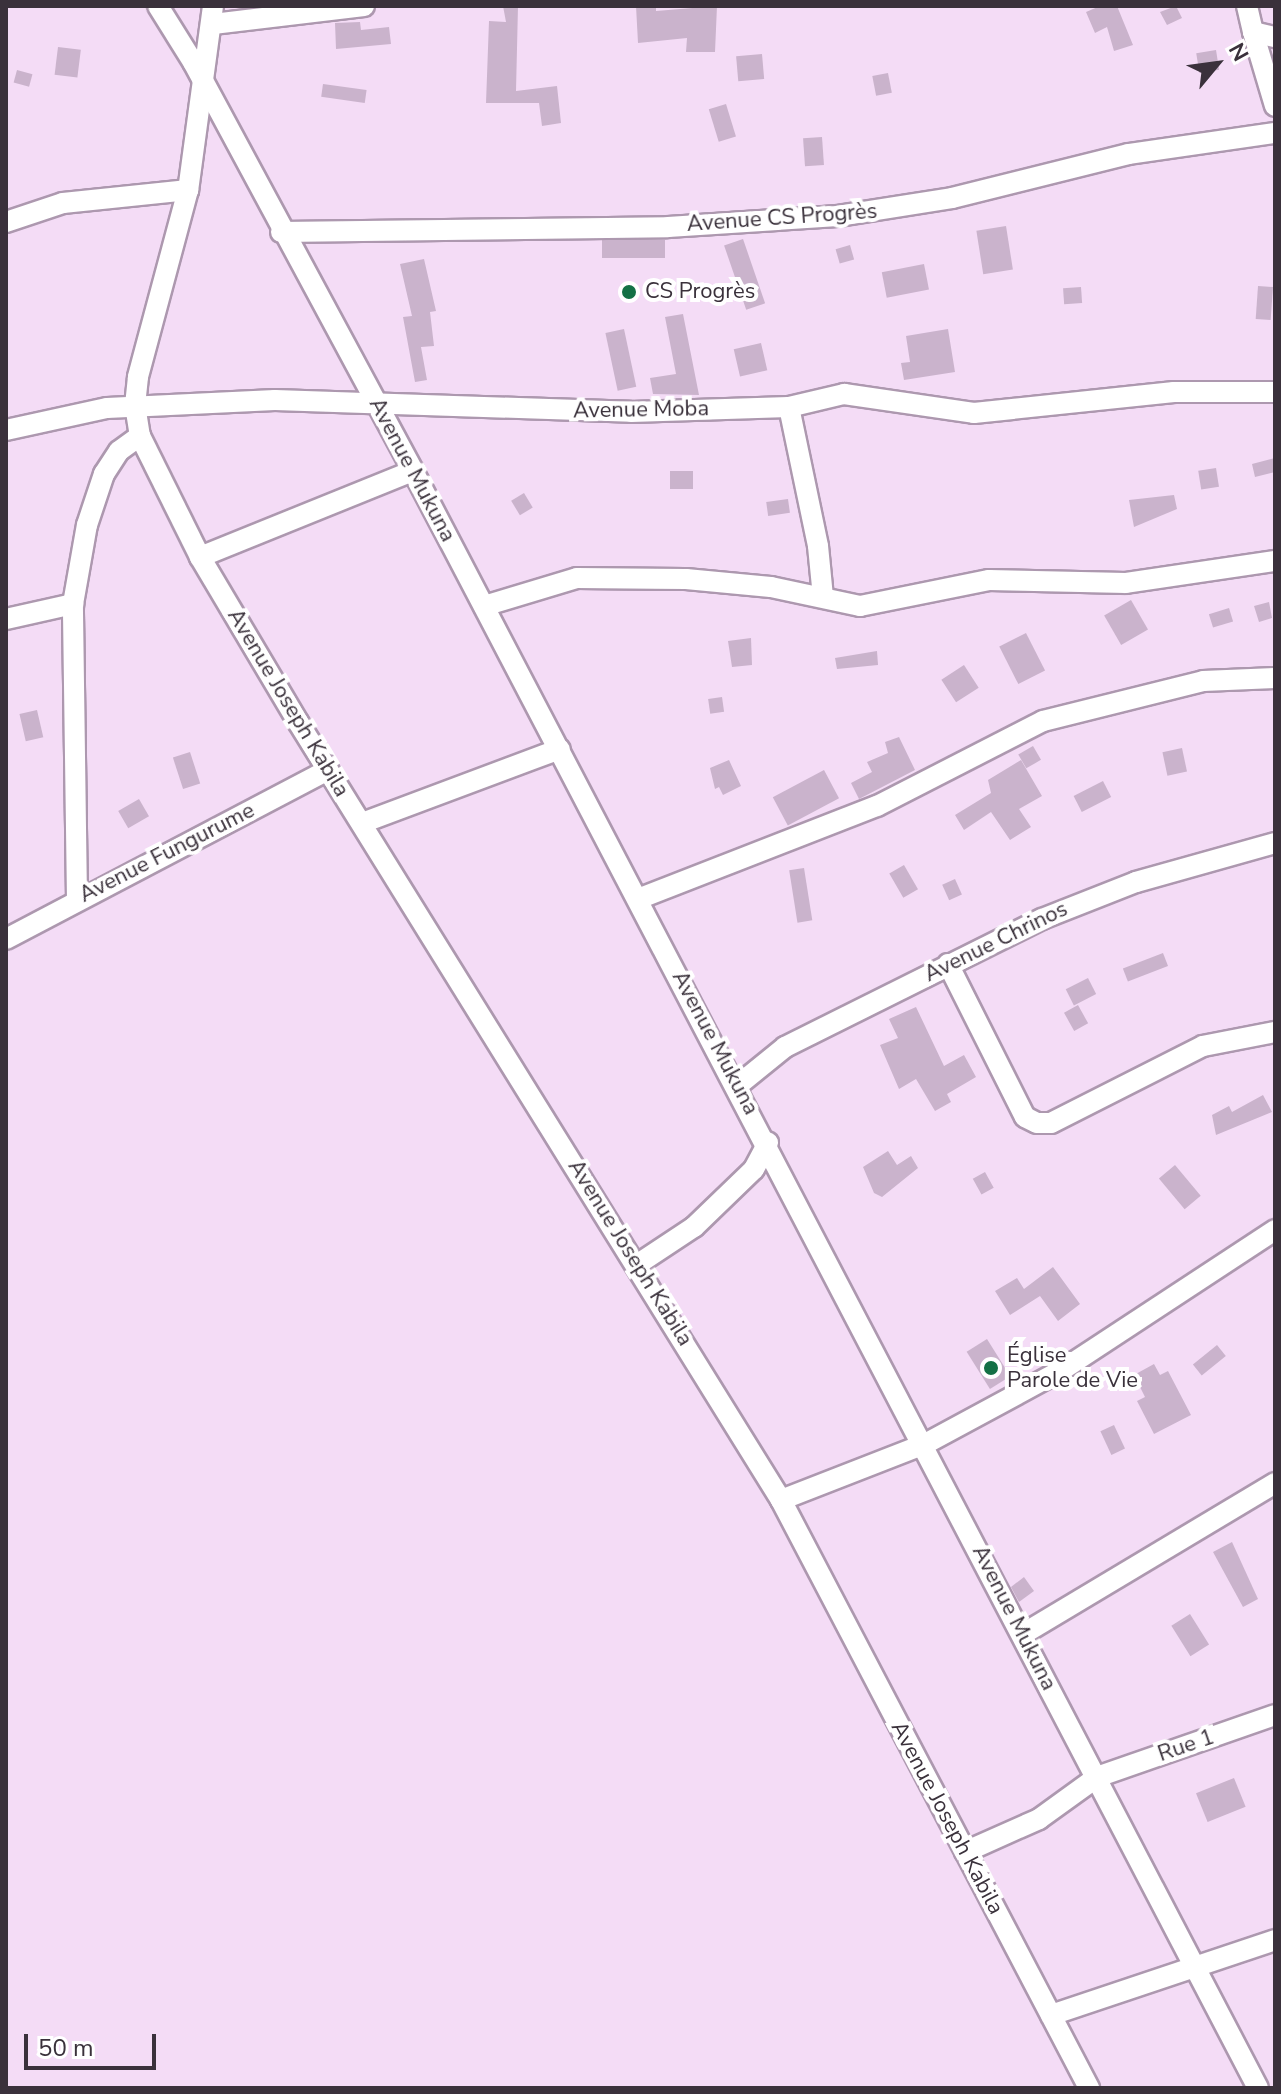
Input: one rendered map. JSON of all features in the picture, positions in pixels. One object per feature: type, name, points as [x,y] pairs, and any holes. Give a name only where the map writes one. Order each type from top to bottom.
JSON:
[{"type":"street","name":"Avenue Mukuna","points":[[158,6],[206,85],[281,232],[413,471],[560,749],[925,1444],[1258,2088]]},
{"type":"street","points":[[213,15],[364,6]]},
{"type":"street","points":[[1247,6],[1275,106]]},
{"type":"street","name":"Avenue Joseph Kabila","points":[[213,15],[206,85],[188,190],[135,405],[140,436],[200,557],[328,770],[638,1264],[781,1500],[1089,2088]]},
{"type":"street","points":[[1253,32],[1275,37]]},
{"type":"street","name":"Avenue CS Progrès","points":[[281,232],[668,227],[838,216],[952,198],[1129,154],[1275,133]]},
{"type":"street","points":[[6,222],[63,203],[188,190]]},
{"type":"street","name":"Avenue Moba","points":[[6,430],[76,412],[135,405],[374,400],[580,412],[789,407],[844,394],[1000,412],[1174,392],[1275,392]]},
{"type":"street","points":[[789,407],[818,546],[823,597]]},
{"type":"street","points":[[77,899],[73,604],[87,525],[104,474],[119,451],[140,436]]},
{"type":"street","points":[[200,557],[413,471]]},
{"type":"street","points":[[484,606],[577,578],[686,579],[823,597],[860,606],[989,580],[1126,583],[1275,561]]},
{"type":"street","points":[[6,619],[73,604]]},
{"type":"street","points":[[638,899],[877,806],[1043,721],[1203,681],[1275,678]]},
{"type":"street","points":[[362,823],[560,749]]},
{"type":"street","name":"Avenue Fungurume","points":[[6,939],[77,899],[328,770]]},
{"type":"street","name":"Avenue Chrinos","points":[[737,1086],[785,1047],[948,964],[1089,898],[1275,843]]},
{"type":"street","points":[[948,964],[1025,1117],[1037,1123],[1051,1123],[1203,1046],[1275,1032]]},
{"type":"street","points":[[638,1264],[694,1227],[754,1169],[768,1143]]},
{"type":"street","points":[[781,1500],[925,1444],[1062,1370],[1275,1230]]},
{"type":"street","points":[[1023,1634],[1275,1483]]},
{"type":"street","name":"Rue 1","points":[[965,1852],[1039,1819],[1097,1777],[1275,1715]]},
{"type":"street","points":[[1051,2015],[1275,1940]]},
{"type":"building","points":[[503,6],[518,6],[516,91],[557,86],[561,123],[542,126],[539,103],[486,103],[489,21],[506,22]]},
{"type":"building","points":[[636,6],[656,6],[656,11],[717,6],[715,52],[686,52],[687,38],[638,43]]},
{"type":"building","points":[[1100,6],[1117,6],[1133,45],[1114,51],[1107,27],[1095,33],[1086,12]]},
{"type":"building","points":[[1176,6],[1182,18],[1167,25],[1160,12]]},
{"type":"building","points":[[360,22],[361,30],[389,27],[391,44],[336,49],[335,23]]},
{"type":"building","points":[[58,47],[81,50],[77,78],[55,75]]},
{"type":"building","points":[[1216,50],[1219,70],[1199,73],[1196,53]]},
{"type":"building","points":[[762,54],[764,79],[738,81],[736,56]]},
{"type":"building","points":[[17,70],[32,74],[29,87],[14,83]]},
{"type":"building","points":[[888,73],[892,93],[876,96],[872,76]]},
{"type":"building","points":[[323,84],[367,90],[365,103],[321,97]]},
{"type":"building","points":[[726,104],[736,137],[719,142],[709,109]]},
{"type":"building","points":[[822,137],[824,165],[805,166],[803,138]]},
{"type":"building","points":[[1006,226],[1013,269],[983,274],[976,231]]},
{"type":"building","points":[[743,239],[765,303],[746,310],[724,246]]},
{"type":"building","points":[[602,240],[665,240],[665,258],[602,258]]},
{"type":"building","points":[[850,245],[854,259],[840,264],[836,249]]},
{"type":"building","points":[[424,259],[436,311],[430,312],[434,346],[421,347],[427,380],[415,382],[403,317],[412,316],[400,264]]},
{"type":"building","points":[[924,264],[929,290],[887,298],[882,272]]},
{"type":"building","points":[[1258,286],[1273,287],[1271,320],[1256,319]]},
{"type":"building","points":[[1081,287],[1082,303],[1064,304],[1063,288]]},
{"type":"building","points":[[683,314],[699,395],[653,394],[650,378],[676,374],[665,317]]},
{"type":"building","points":[[624,329],[636,387],[618,391],[605,333]]},
{"type":"building","points":[[948,329],[955,372],[904,380],[901,363],[910,362],[906,336]]},
{"type":"building","points":[[761,343],[767,370],[740,377],[734,349]]},
{"type":"building","points":[[1275,458],[1275,472],[1255,477],[1252,464]]},
{"type":"building","points":[[1216,468],[1219,487],[1201,490],[1198,471]]},
{"type":"building","points":[[670,471],[693,471],[693,489],[670,489]]},
{"type":"building","points":[[524,493],[533,508],[520,515],[511,501]]},
{"type":"building","points":[[1174,495],[1177,509],[1134,527],[1129,500]]},
{"type":"building","points":[[788,499],[790,513],[768,516],[766,502]]},
{"type":"building","points":[[1131,600],[1148,629],[1121,645],[1104,616]]},
{"type":"building","points":[[1269,602],[1272,618],[1259,622],[1254,606]]},
{"type":"building","points":[[1229,608],[1233,621],[1213,628],[1209,614]]},
{"type":"building","points":[[1026,633],[1045,670],[1018,684],[999,647]]},
{"type":"building","points":[[751,638],[752,665],[732,667],[728,641]]},
{"type":"building","points":[[877,651],[878,665],[837,669],[835,658]]},
{"type":"building","points":[[964,665],[979,688],[956,702],[941,680]]},
{"type":"building","points":[[722,697],[724,712],[710,714],[708,699]]},
{"type":"building","points":[[37,710],[43,737],[26,741],[19,714]]},
{"type":"building","points":[[899,737],[915,770],[859,799],[851,783],[872,772],[867,762],[888,753],[885,742]]},
{"type":"building","points":[[1033,746],[1041,760],[1026,768],[1018,754]]},
{"type":"building","points":[[1182,748],[1187,771],[1167,776],[1162,752]]},
{"type":"building","points":[[190,752],[200,783],[183,789],[173,758]]},
{"type":"building","points":[[729,760],[741,786],[723,795],[719,787],[715,789],[710,768]]},
{"type":"building","points":[[1021,760],[1042,796],[1019,809],[1031,827],[1010,840],[991,812],[964,830],[955,815],[991,793],[988,780]]},
{"type":"building","points":[[824,770],[839,798],[788,825],[773,797]]},
{"type":"building","points":[[1103,781],[1111,797],[1082,812],[1074,796]]},
{"type":"building","points":[[139,799],[149,816],[128,828],[118,811]]},
{"type":"building","points":[[904,865],[918,889],[903,898],[889,874]]},
{"type":"building","points":[[804,868],[812,920],[797,923],[789,870]]},
{"type":"building","points":[[955,879],[962,895],[949,900],[942,885]]},
{"type":"building","points":[[1163,953],[1168,966],[1128,981],[1123,968]]},
{"type":"building","points":[[1088,978],[1096,994],[1074,1005],[1066,989]]},
{"type":"building","points":[[1078,1005],[1088,1023],[1074,1031],[1064,1013]]},
{"type":"building","points":[[916,1007],[944,1066],[964,1055],[976,1077],[947,1094],[951,1102],[935,1111],[916,1079],[899,1089],[880,1045],[898,1038],[889,1019]]},
{"type":"building","points":[[1263,1095],[1272,1112],[1216,1135],[1212,1115],[1229,1106],[1232,1112]]},
{"type":"building","points":[[888,1151],[897,1165],[911,1156],[918,1168],[882,1197],[874,1193],[863,1167]]},
{"type":"building","points":[[1175,1165],[1201,1196],[1185,1209],[1159,1178]]},
{"type":"building","points":[[985,1172],[994,1188],[981,1195],[973,1179]]},
{"type":"building","points":[[1053,1267],[1080,1304],[1058,1321],[1040,1296],[1010,1315],[995,1291],[1017,1278],[1024,1289]]},
{"type":"building","points":[[987,1339],[1010,1376],[990,1389],[967,1352]]},
{"type":"building","points":[[1217,1345],[1226,1356],[1202,1375],[1193,1365]]},
{"type":"building","points":[[1154,1364],[1160,1375],[1168,1371],[1191,1415],[1154,1434],[1137,1401],[1145,1397],[1134,1375]]},
{"type":"building","points":[[1114,1425],[1125,1449],[1111,1455],[1100,1431]]},
{"type":"building","points":[[1232,1542],[1258,1599],[1243,1607],[1213,1552]]},
{"type":"building","points":[[1024,1577],[1034,1591],[1019,1602],[1011,1587]]},
{"type":"building","points":[[1190,1614],[1209,1645],[1190,1656],[1171,1626]]},
{"type":"building","points":[[1234,1778],[1246,1807],[1208,1822],[1196,1793]]},
{"type":"place","name":"CS Progrès","points":[[629,292]]},
{"type":"place","name":"Église Parole de Vie","points":[[991,1368]]}]
